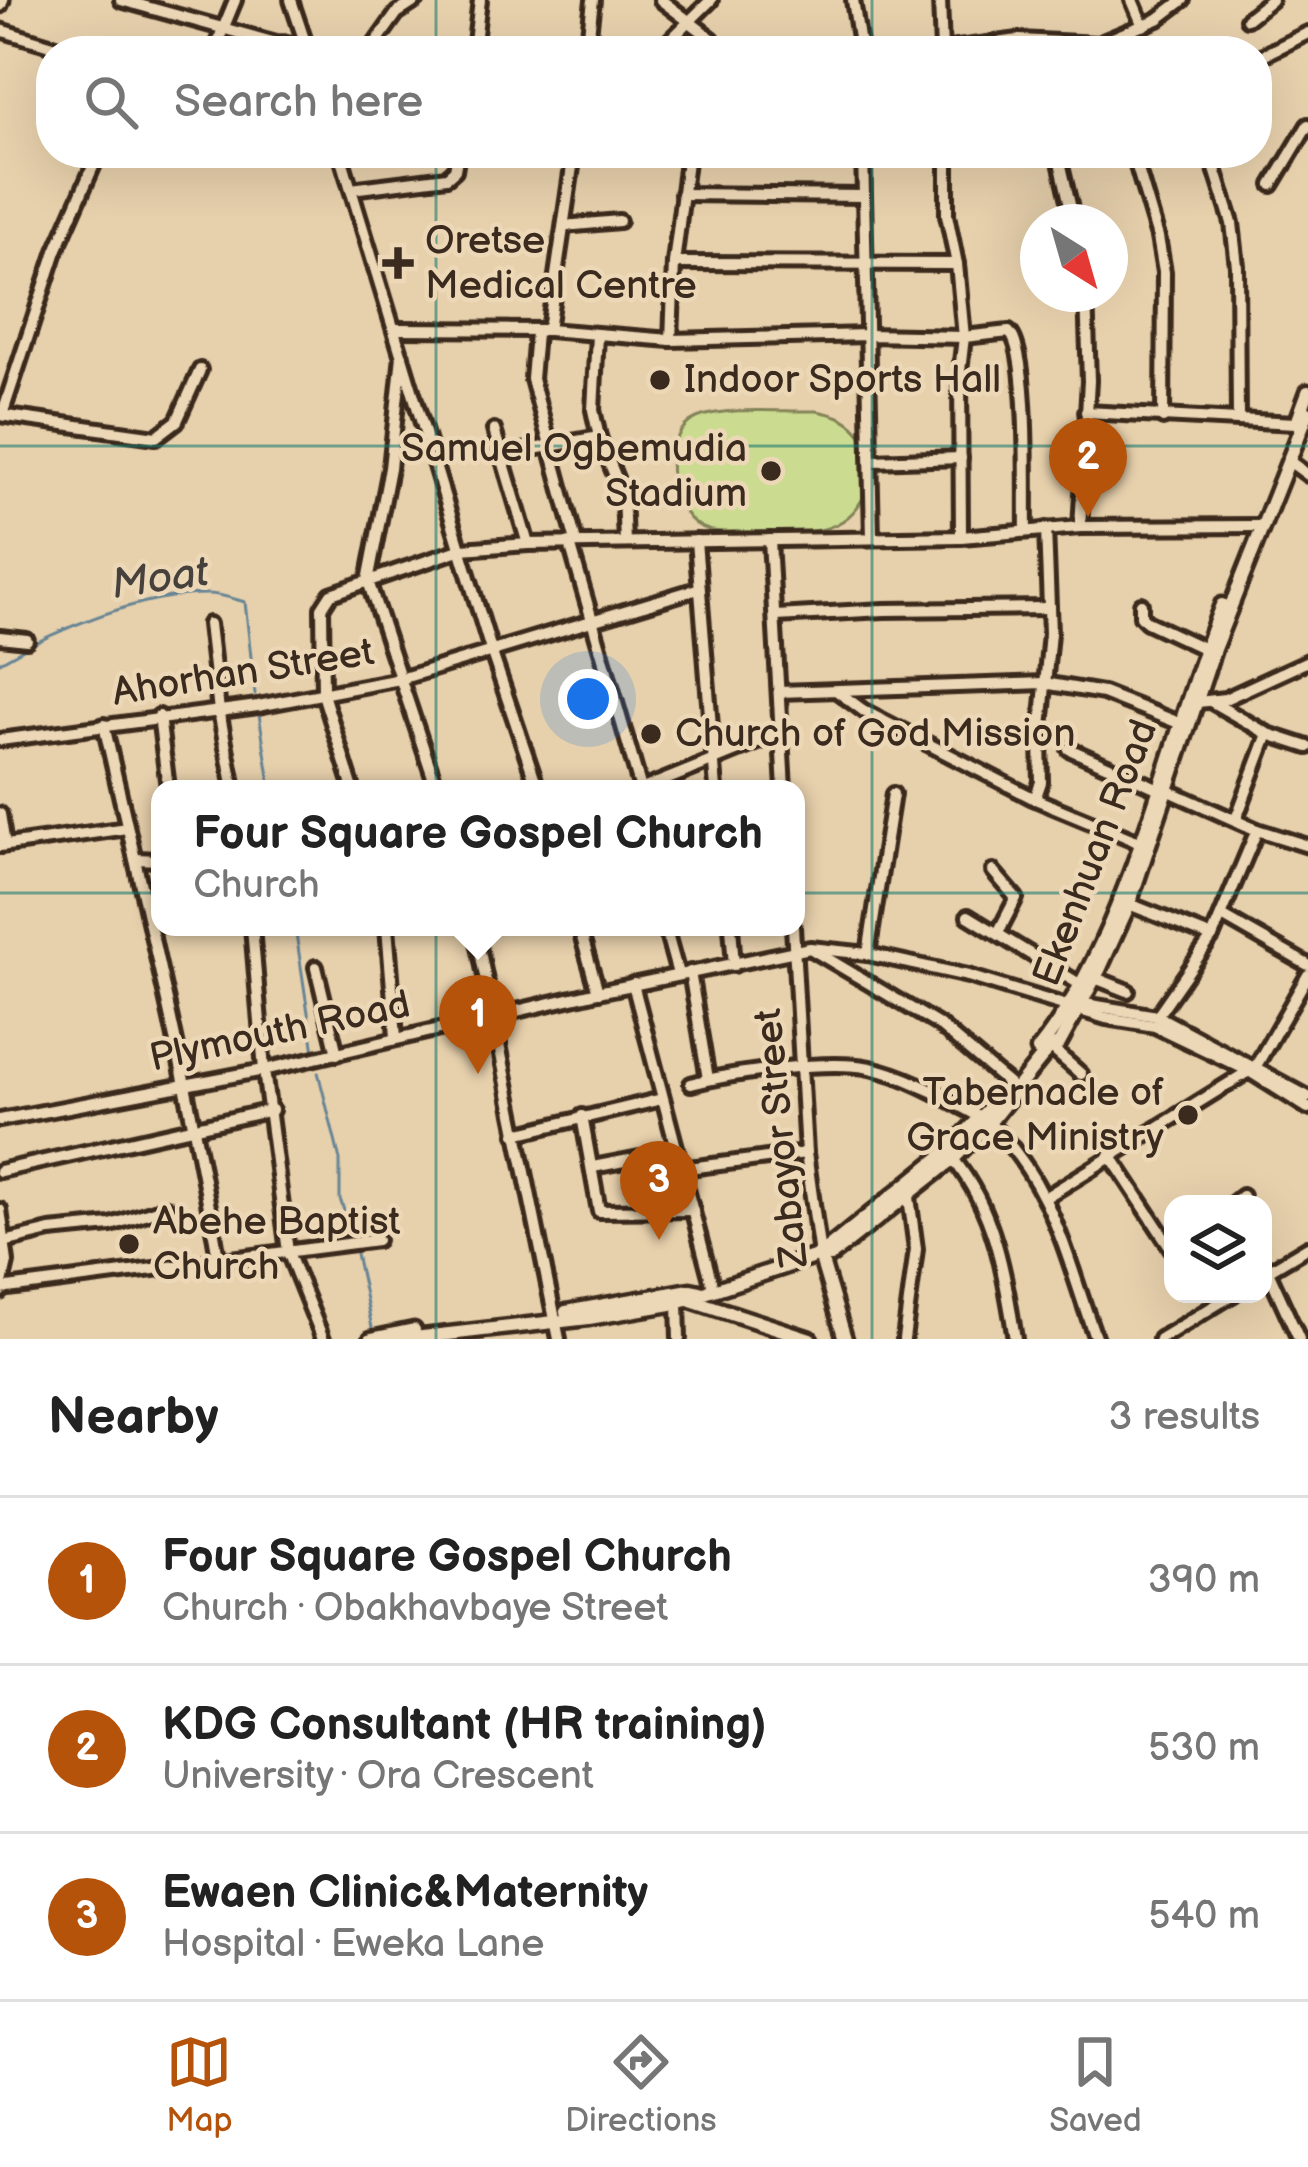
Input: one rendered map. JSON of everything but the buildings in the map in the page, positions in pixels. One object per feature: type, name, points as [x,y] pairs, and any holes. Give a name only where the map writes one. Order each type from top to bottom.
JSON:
[{"type":"main road","name":"Ekenhuan Road","points":[[820,1255],[830,1256],[953,1159],[1050,1047],[1059,1044],[1139,842],[1205,702],[1258,525],[1308,392]]},
{"type":"main road","name":"Ekenhuan Road","points":[[701,1294],[820,1255],[904,1190],[986,1120],[1095,978],[1129,904],[1179,723],[1205,649],[1308,412]]},
{"type":"main road","name":"Zabayor Street","points":[[820,1255],[845,1339]]},
{"type":"main road","points":[[371,1339],[447,1324],[555,1318],[690,1290],[720,1300],[724,1313]]},
{"type":"main road","points":[[405,1339],[701,1294],[724,1313],[775,1334],[810,1339]]},
{"type":"street","points":[[121,0],[250,36]]},
{"type":"street","points":[[221,36],[235,0]]},
{"type":"street","points":[[291,0],[303,36]]},
{"type":"street","points":[[389,0],[397,13]]},
{"type":"street","points":[[381,36],[397,13],[417,0]]},
{"type":"street","points":[[476,36],[480,0]]},
{"type":"street","points":[[589,36],[593,0]]},
{"type":"street","points":[[661,0],[707,36]]},
{"type":"street","points":[[674,36],[711,0]]},
{"type":"street","points":[[854,0],[859,36]]},
{"type":"street","points":[[940,0],[941,36]]},
{"type":"street","points":[[1132,0],[1143,26]]},
{"type":"street","points":[[1118,36],[1183,0]]},
{"type":"street","points":[[1247,20],[1270,0]]},
{"type":"street","points":[[0,30],[36,41]]},
{"type":"street","points":[[1272,51],[1308,33]]},
{"type":"street","points":[[1272,184],[1308,125]]},
{"type":"street","points":[[92,168],[56,251],[1,415],[146,437],[165,433],[177,421],[200,370]]},
{"type":"street","points":[[345,168],[535,780]]},
{"type":"street","points":[[351,189],[448,177],[455,168]]},
{"type":"street","points":[[572,168],[532,379],[590,620],[639,780]]},
{"type":"street","points":[[571,175],[575,168]]},
{"type":"street","points":[[671,340],[674,262],[686,168]]},
{"type":"street","points":[[863,168],[872,537]]},
{"type":"street","points":[[947,168],[947,215],[964,337],[961,536]]},
{"type":"street","points":[[1061,168],[1070,204]]},
{"type":"street","points":[[1138,168],[1164,272],[1163,418]]},
{"type":"street","points":[[1215,168],[1232,224],[1237,266],[1238,420]]},
{"type":"street","points":[[682,194],[864,196]]},
{"type":"street","points":[[564,226],[619,221]]},
{"type":"street","points":[[674,262],[957,264]]},
{"type":"street","points":[[1080,527],[1088,312]]},
{"type":"street","points":[[395,328],[671,340],[964,337],[1009,332],[1016,339],[1023,398],[1026,531]]},
{"type":"street","points":[[597,335],[592,410],[622,495],[625,542]]},
{"type":"street","points":[[403,352],[390,468],[368,581],[434,780]]},
{"type":"street","points":[[1086,412],[1296,423]]},
{"type":"street","points":[[494,430],[527,544]]},
{"type":"street","points":[[500,455],[598,437]]},
{"type":"street","points":[[872,460],[961,458]]},
{"type":"street","points":[[1288,461],[1308,475]]},
{"type":"street","points":[[350,780],[323,694],[322,608],[331,594],[462,549],[1258,525]]},
{"type":"street","points":[[1035,799],[1041,782],[1049,608],[1046,529]]},
{"type":"street","points":[[770,540],[784,780]]},
{"type":"street","points":[[696,542],[715,780]]},
{"type":"street","name":"Ahorhan Street","points":[[0,740],[219,711],[400,679],[697,589]]},
{"type":"street","points":[[1141,604],[1141,616],[1147,622],[1205,649]]},
{"type":"street","points":[[776,616],[1049,608]]},
{"type":"street","points":[[209,624],[232,780]]},
{"type":"street","points":[[0,637],[27,640]]},
{"type":"street","points":[[1205,702],[1308,661]]},
{"type":"street","points":[[779,692],[1044,683],[1103,693],[1179,723]]},
{"type":"street","points":[[837,691],[864,711],[1035,799],[1139,842]]},
{"type":"street","points":[[1205,702],[1268,734],[1308,747]]},
{"type":"street","points":[[159,716],[167,780]]},
{"type":"street","points":[[104,724],[151,928]]},
{"type":"street","points":[[663,780],[783,733]]},
{"type":"street","points":[[1236,819],[1268,734]]},
{"type":"street","points":[[1069,749],[1257,830],[1308,846]]},
{"type":"street","points":[[868,954],[893,794]]},
{"type":"street","points":[[0,814],[2,845],[128,829]]},
{"type":"street","points":[[1157,1016],[1212,937],[1257,830]]},
{"type":"street","points":[[135,860],[151,860]]},
{"type":"street","points":[[993,871],[1016,898],[999,931]]},
{"type":"street","points":[[1129,904],[1212,937]]},
{"type":"street","points":[[968,916],[1081,985]]},
{"type":"street","points":[[1222,916],[1308,965]]},
{"type":"street","points":[[153,936],[182,1083],[196,1127],[219,1263]]},
{"type":"street","points":[[253,936],[264,1070],[288,1252],[323,1339]]},
{"type":"street","points":[[388,936],[396,1037]]},
{"type":"street","points":[[477,936],[559,1339]]},
{"type":"street","points":[[582,936],[598,992]]},
{"type":"street","points":[[669,936],[684,973],[708,1079]]},
{"type":"street","points":[[732,936],[734,965]]},
{"type":"street","name":"Zabayor Street","points":[[793,936],[806,1154],[820,1255]]},
{"type":"street","points":[[811,948],[939,1025],[1010,1085]]},
{"type":"street","name":"Plymouth Road","points":[[0,1120],[264,1070],[794,949],[868,954],[1073,1005]]},
{"type":"street","points":[[316,967],[337,1054]]},
{"type":"street","points":[[1046,1197],[1252,1068],[1308,975]]},
{"type":"street","points":[[1095,978],[1128,992]]},
{"type":"street","points":[[633,985],[693,1210],[701,1294],[679,1339]]},
{"type":"street","points":[[1073,1005],[1157,1016],[1308,1097]]},
{"type":"street","points":[[1073,1005],[1156,1026],[1252,1068],[1308,1108]]},
{"type":"street","points":[[1050,1047],[1081,1074]]},
{"type":"street","points":[[692,1084],[800,1069],[869,1068],[934,1092],[986,1120],[1034,1173],[1096,1339]]},
{"type":"street","points":[[516,1134],[662,1099]]},
{"type":"street","points":[[0,1171],[272,1110]]},
{"type":"street","points":[[582,1116],[599,1211],[693,1210]]},
{"type":"street","points":[[593,1167],[676,1150]]},
{"type":"street","points":[[681,1169],[806,1154]]},
{"type":"street","points":[[1111,1155],[1164,1237]]},
{"type":"street","points":[[953,1159],[976,1192],[996,1242],[1015,1339]]},
{"type":"street","points":[[904,1339],[916,1258],[909,1197]]},
{"type":"street","points":[[4,1242],[111,1225],[166,1207]]},
{"type":"street","points":[[0,1210],[6,1277],[0,1290]]},
{"type":"street","points":[[0,1290],[377,1240]]},
{"type":"street","points":[[1272,1268],[1308,1247]]},
{"type":"street","points":[[1272,1286],[1299,1339]]},
{"type":"street","points":[[1204,1303],[1208,1309]]},
{"type":"street","points":[[1160,1339],[1218,1303]]},
{"type":"green space","name":"Samuel Ogbemudia Stadium","points":[[817,411],[853,426],[869,455],[869,482],[848,517],[826,528],[788,533],[714,531],[689,518],[672,472],[676,439],[685,427],[697,418],[724,412]]},
{"type":"waterway","name":"Moat","points":[[0,662],[47,637],[128,607],[213,594],[245,602],[255,694]]},
{"type":"waterway","name":"Moat","points":[[258,708],[270,780]]},
{"type":"waterway","name":"Moat","points":[[296,936],[314,1052]]},
{"type":"waterway","name":"Moat","points":[[318,1072],[340,1160],[340,1199],[354,1239]]},
{"type":"waterway","name":"Moat","points":[[355,1249],[373,1332]]},
{"type":"place","name":"Oretse Medical Centre","points":[[398,263]]},
{"type":"place","name":"Indoor Sports Hall","points":[[660,380]]},
{"type":"place","name":"Samuel Ogbemudia Stadium","points":[[771,471]]},
{"type":"place","name":"KDG Consultant (HR training)","points":[[1088,517]]},
{"type":"place","name":"Church of God Mission","points":[[651,734]]},
{"type":"place","name":"Four Square Gospel Church","points":[[478,1074]]},
{"type":"place","name":"Tabernacle of Grace Ministry","points":[[1188,1115]]},
{"type":"place","name":"Ewaen Clinic&Maternity","points":[[659,1240]]},
{"type":"place","name":"Abehe Baptist Church","points":[[129,1244]]}]
